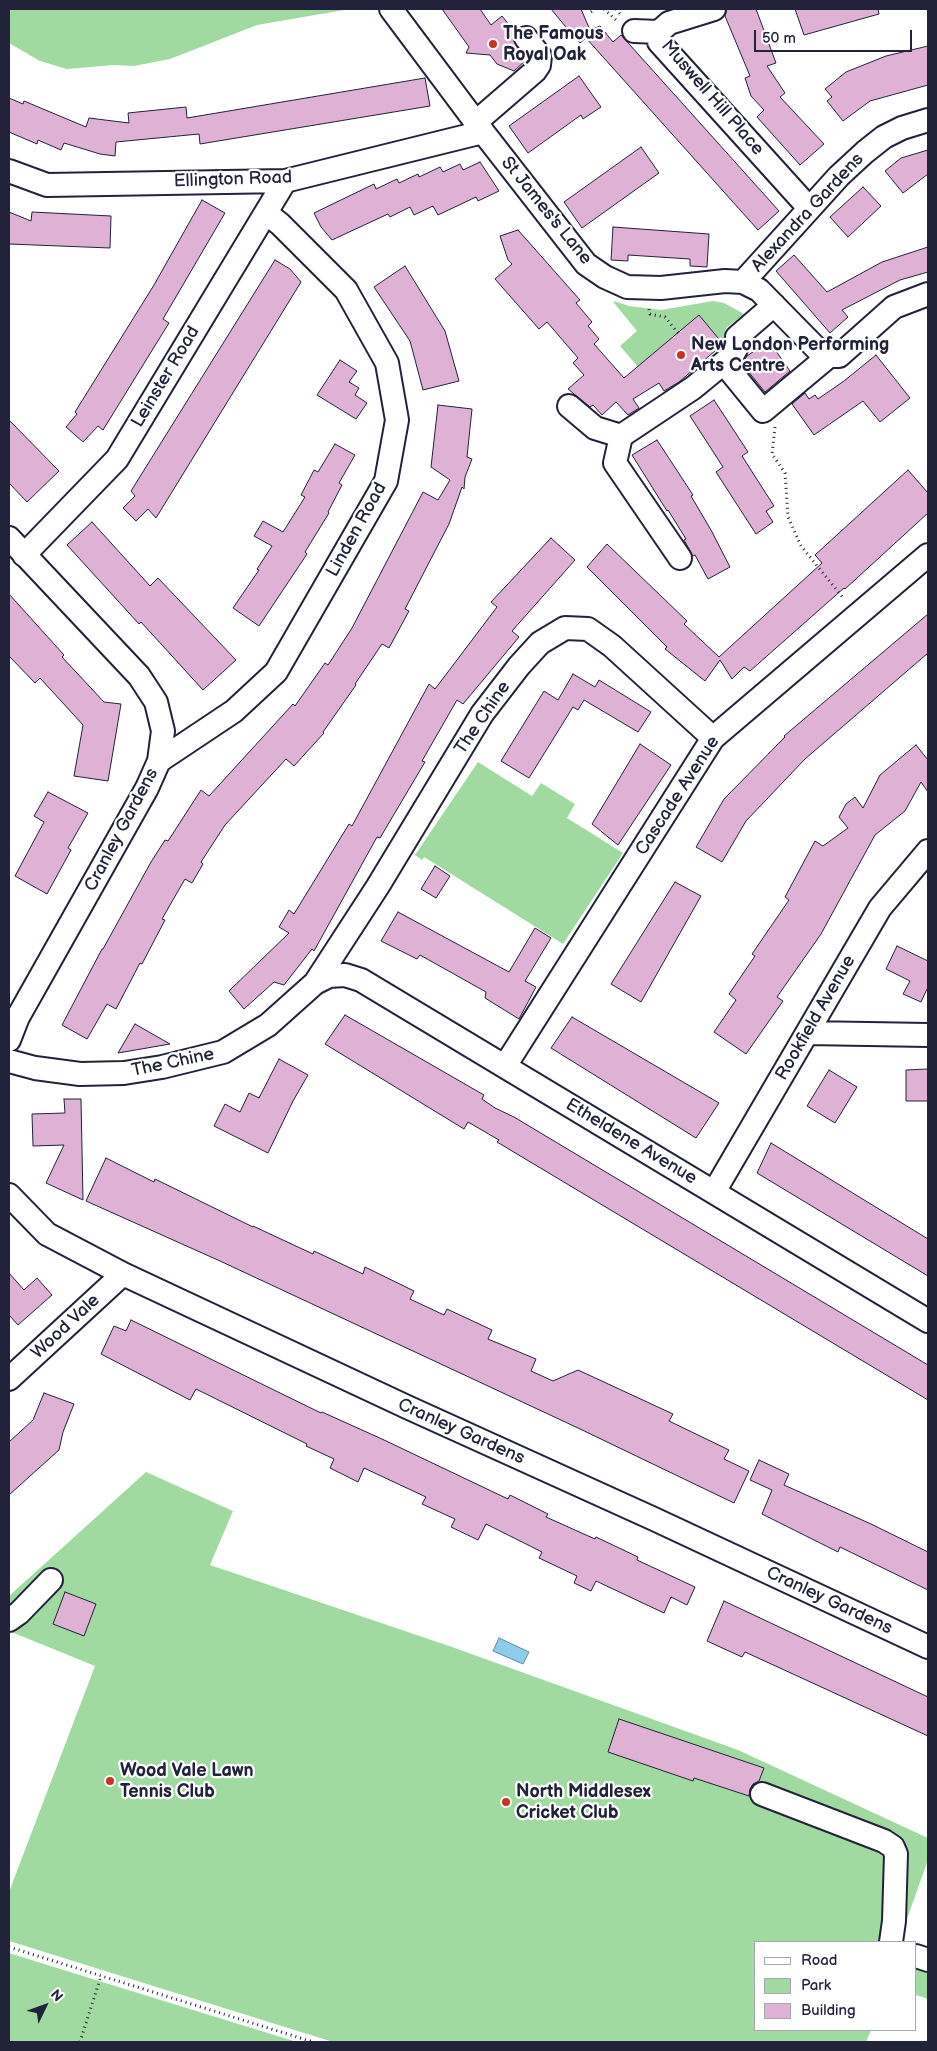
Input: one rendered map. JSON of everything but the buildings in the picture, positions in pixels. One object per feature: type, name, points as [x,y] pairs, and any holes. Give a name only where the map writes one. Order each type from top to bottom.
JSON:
[{"type":"street","name":"St James's Lane","points":[[391,9],[479,127],[586,264],[627,288],[661,288],[725,281],[743,282]]},
{"type":"street","name":"Muswell Hill Place","points":[[714,9],[669,23],[659,32],[659,42],[809,208]]},
{"type":"street","points":[[634,31],[659,32]]},
{"type":"street","points":[[479,127],[539,65],[540,56],[526,38]]},
{"type":"street","name":"Alexandra Gardens","points":[[743,282],[839,176],[884,137],[902,128],[928,120]]},
{"type":"street","name":"Ellington Road","points":[[9,171],[47,184],[285,182],[479,127]]},
{"type":"street","name":"Leinster Road","points":[[24,554],[117,459],[285,182]]},
{"type":"street","name":"Linden Road","points":[[159,762],[234,711],[276,672],[386,482],[397,420],[387,362],[346,290],[280,224],[266,213]]},
{"type":"street","points":[[743,282],[759,290],[817,349],[829,356],[839,356],[894,307],[928,294]]},
{"type":"street","points":[[680,558],[615,463],[620,436],[693,388],[732,356],[737,347],[737,337],[774,305]]},
{"type":"street","points":[[727,367],[763,411],[820,366],[829,356]]},
{"type":"street","points":[[569,406],[594,428],[620,436]]},
{"type":"street","name":"Cranley Gardens","points":[[9,538],[139,676],[156,702],[163,731],[159,762],[147,788],[18,1017],[9,1040]]},
{"type":"street","name":"Cascade Avenue","points":[[505,1066],[713,738],[928,555]]},
{"type":"street","name":"The Chine","points":[[9,1061],[35,1068],[80,1074],[124,1073],[162,1067],[223,1052],[268,1025],[322,979],[482,714],[519,666],[540,643],[565,628],[588,629],[612,646],[713,738]]},
{"type":"street","name":"Rookfield Avenue","points":[[714,1192],[880,908],[928,852]]},
{"type":"street","name":"Etheldene Avenue","points":[[322,979],[345,974],[360,980],[928,1321]]},
{"type":"street","points":[[807,1033],[928,1035]]},
{"type":"street","name":"Cranley Gardens","points":[[9,1195],[46,1234],[123,1274],[407,1408],[654,1519],[928,1647]]},
{"type":"street","name":"Wood Vale","points":[[9,1379],[123,1274]]},
{"type":"street","points":[[9,1620],[19,1614],[51,1580]]},
{"type":"street","points":[[762,1794],[884,1841],[894,1847],[896,1854],[894,1921],[891,1941]]},
{"type":"path","points":[[591,12],[595,9]]},
{"type":"path","points":[[649,308],[650,314],[665,317],[678,332]]},
{"type":"path","points":[[763,411],[775,427],[772,454],[785,473],[788,517],[801,546],[857,614]]},
{"type":"path","points":[[9,1947],[314,2042]]},
{"type":"path","points":[[80,2042],[101,1976]]},
{"type":"green space","points":[[9,9],[350,9],[257,25],[170,59],[134,66],[114,65],[67,69],[40,61],[9,43]]},
{"type":"green space","points":[[614,301],[629,306],[661,310],[713,301],[724,303],[744,314],[726,328],[723,344],[699,315],[638,367],[620,346],[637,331]]},
{"type":"green space","points":[[478,762],[532,796],[541,783],[575,804],[567,818],[623,853],[563,944],[424,857],[422,860],[415,855]]},
{"type":"green space","name":"North Middlesex Cricket Club","points":[[146,1472],[233,1511],[210,1565],[452,1647],[738,1750],[928,1838],[928,1860],[899,1941],[754,1941],[754,2031],[871,2031],[866,2042],[333,2042],[9,1941],[9,1892],[95,1666],[9,1631],[9,1596]]},
{"type":"green space","points":[[917,1947],[928,1952],[928,1999],[917,1995]]},
{"type":"green space","points":[[9,1953],[99,1981],[297,2042],[9,2042]]},
{"type":"water","points":[[499,1638],[529,1652],[523,1664],[493,1651]]},
{"type":"place","name":"The Famous Royal Oak","points":[[493,44]]},
{"type":"place","name":"New London Performing Arts Centre","points":[[681,355]]},
{"type":"place","name":"Wood Vale Lawn Tennis Club","points":[[110,1781]]},
{"type":"place","name":"North Middlesex Cricket Club","points":[[506,1802]]}]
